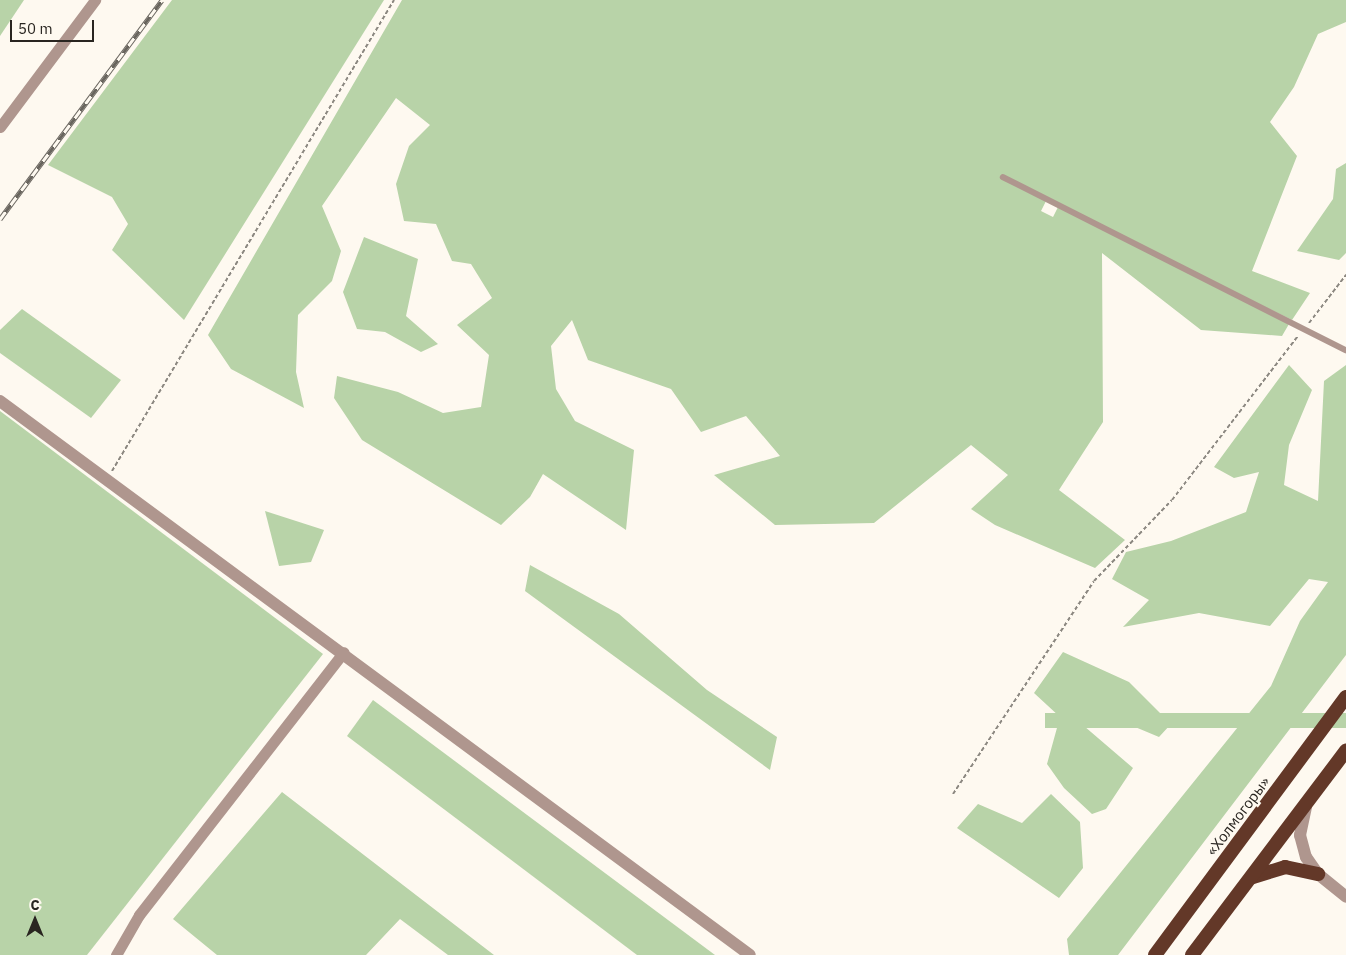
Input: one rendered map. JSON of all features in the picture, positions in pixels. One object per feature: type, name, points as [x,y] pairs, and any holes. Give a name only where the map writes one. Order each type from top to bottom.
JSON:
[{"type":"highway","name":"«Холмогоры»","points":[[1155,955],[1346,697]]},
{"type":"highway","points":[[1192,955],[1346,751]]},
{"type":"highway","points":[[1250,879],[1285,867],[1318,874]]},
{"type":"street","points":[[0,127],[95,0]]},
{"type":"street","points":[[0,401],[344,652],[750,955]]},
{"type":"street","points":[[116,955],[139,915],[344,652]]},
{"type":"street","points":[[1309,800],[1300,835],[1306,857],[1318,874],[1346,897]]},
{"type":"lane","points":[[1003,177],[1346,350]]},
{"type":"path","points":[[107,479],[394,0]]},
{"type":"path","points":[[953,794],[1094,581],[1172,500],[1346,275]]},
{"type":"green space","points":[[0,0],[24,0],[0,36]]},
{"type":"green space","points":[[172,0],[384,0],[184,320],[112,250],[128,224],[112,197],[48,165]]},
{"type":"green space","points":[[402,0],[1346,0],[1346,22],[1318,34],[1294,87],[1270,122],[1297,156],[1252,271],[1310,293],[1292,320],[1046,201],[1041,211],[1053,217],[1058,207],[1289,324],[1282,336],[1201,330],[1102,253],[1103,422],[1059,490],[1125,540],[1095,568],[995,525],[971,509],[1008,475],[971,445],[874,523],[775,525],[714,475],[780,456],[746,416],[701,432],[671,389],[588,360],[572,320],[551,346],[556,389],[575,421],[634,450],[626,530],[543,474],[530,497],[501,525],[362,440],[334,398],[337,376],[398,392],[443,413],[481,407],[489,355],[457,325],[492,298],[471,264],[452,261],[436,224],[404,221],[396,184],[409,146],[430,125],[396,98],[322,206],[341,251],[332,281],[298,315],[296,372],[304,408],[231,369],[208,335]]},
{"type":"green space","points":[[1346,163],[1346,253],[1339,260],[1297,251],[1333,199],[1336,169]]},
{"type":"green space","points":[[364,237],[418,259],[406,316],[438,344],[421,352],[385,332],[357,329],[343,292]]},
{"type":"green space","points":[[22,309],[121,380],[91,418],[0,353],[0,330]]},
{"type":"green space","points":[[1289,365],[1312,390],[1289,445],[1284,485],[1318,501],[1324,381],[1346,365],[1346,655],[1118,955],[1069,955],[1067,939],[1271,686],[1300,621],[1328,582],[1309,579],[1270,626],[1199,613],[1123,627],[1149,600],[1112,579],[1126,552],[1171,541],[1246,512],[1259,472],[1234,478],[1214,467]]},
{"type":"green space","points":[[0,411],[323,654],[87,955],[0,955]]},
{"type":"green space","points":[[265,511],[324,530],[311,562],[279,566]]},
{"type":"green space","points":[[530,565],[619,614],[707,690],[777,737],[770,770],[525,591]]},
{"type":"green space","points":[[1063,652],[1129,682],[1171,724],[1159,737],[1116,719],[1084,726],[1133,768],[1106,809],[1092,814],[1064,788],[1047,764],[1060,717],[1034,693]]},
{"type":"green space","points":[[373,700],[715,955],[637,955],[347,736]]},
{"type":"green space","points":[[1045,713],[1346,713],[1346,728],[1045,728]]},
{"type":"green space","points":[[282,792],[494,955],[448,955],[400,919],[366,955],[217,955],[173,919]]},
{"type":"green space","points":[[1051,794],[1080,822],[1083,868],[1059,898],[957,828],[978,804],[1022,823]]},
{"type":"railway","points":[[0,219],[162,0]]}]
